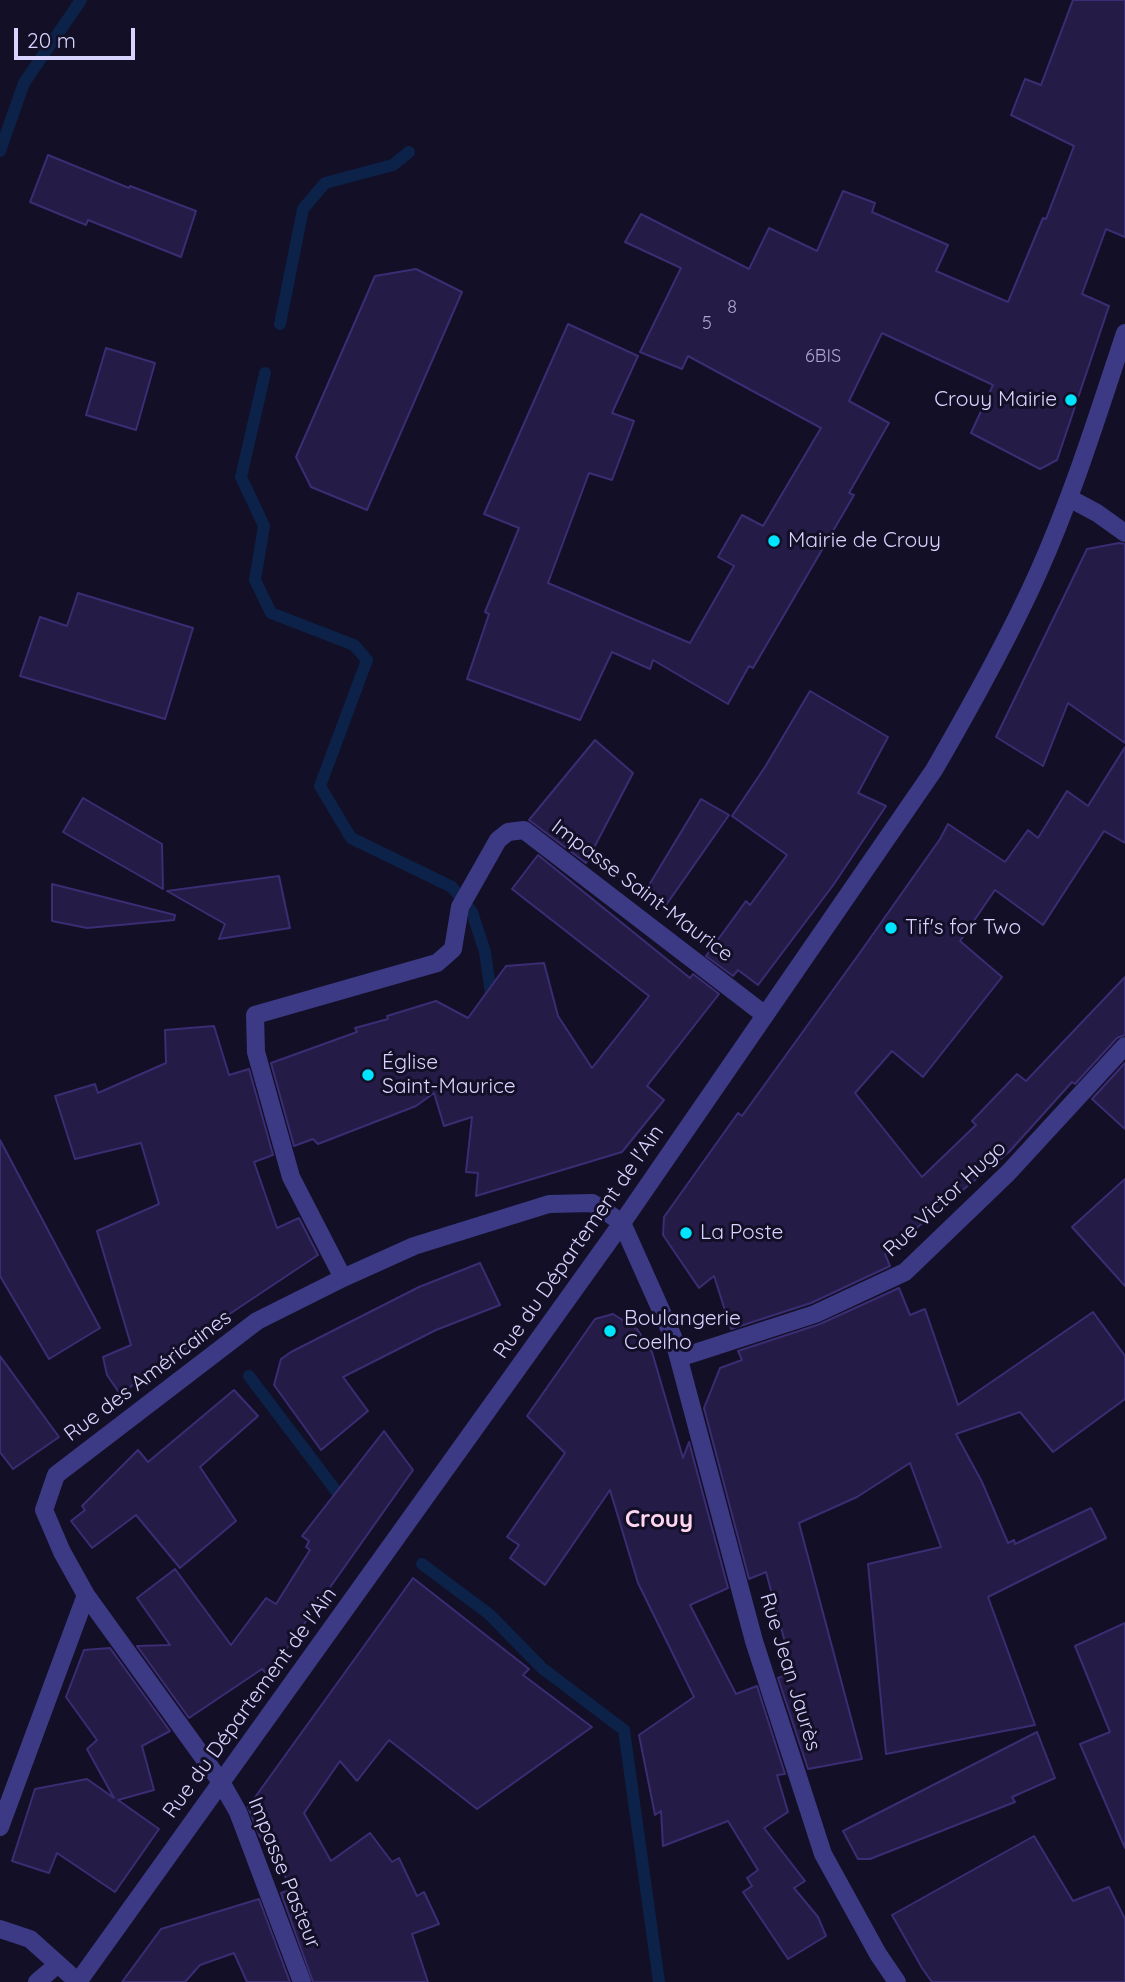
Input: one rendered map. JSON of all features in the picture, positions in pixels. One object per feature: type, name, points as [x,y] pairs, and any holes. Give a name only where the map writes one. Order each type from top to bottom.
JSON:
[{"type":"street","name":"Rue du Département de l'Ain","points":[[78,1982],[622,1223],[934,770],[978,693],[1038,573],[1069,498],[1125,333]]},
{"type":"street","points":[[1069,498],[1097,513],[1125,533]]},
{"type":"street","name":"Impasse Saint-Maurice","points":[[343,1278],[291,1177],[256,1052],[255,1015],[437,962],[453,949],[460,907],[498,840],[508,832],[524,830],[765,1015]]},
{"type":"street","name":"Rue Victor Hugo","points":[[679,1358],[814,1314],[905,1272],[1008,1174],[1125,1046]]},
{"type":"street","name":"Rue des Américaines","points":[[221,1782],[86,1595],[62,1552],[44,1510],[55,1475],[257,1321],[414,1246],[549,1204],[592,1203],[622,1223]]},
{"type":"street","name":"Rue Jean Jaurès","points":[[622,1223],[673,1337],[754,1641],[823,1854],[878,1954],[897,1982]]},
{"type":"street","points":[[0,1827],[86,1595]]},
{"type":"street","name":"Impasse Pasteur","points":[[221,1782],[238,1812],[302,1982]]},
{"type":"street","points":[[0,1929],[30,1939],[78,1982]]},
{"type":"street","points":[[37,1982],[58,1964]]},
{"type":"building","points":[[1073,0],[1125,0],[1125,237],[1106,229],[1082,294],[1109,306],[1057,460],[1040,469],[971,433],[993,385],[882,333],[849,401],[889,423],[849,493],[854,495],[753,668],[749,666],[728,704],[653,660],[650,669],[612,652],[580,720],[467,679],[489,614],[485,612],[519,528],[484,514],[568,324],[638,356],[612,413],[634,421],[612,480],[589,473],[548,583],[690,643],[734,566],[718,557],[742,515],[763,526],[821,428],[688,356],[682,369],[640,352],[681,268],[625,242],[641,214],[749,269],[769,228],[817,251],[843,191],[875,203],[872,212],[948,245],[936,271],[1008,302],[1043,218],[1046,219],[1074,146],[1011,115],[1025,79],[1041,85]]},
{"type":"building","points":[[48,155],[129,188],[130,186],[196,211],[181,257],[88,220],[86,225],[30,202]]},
{"type":"building","points":[[416,269],[462,292],[367,510],[311,487],[296,457],[375,276]]},
{"type":"building","points":[[106,348],[155,363],[136,430],[86,415]]},
{"type":"building","points":[[1125,544],[1125,743],[1068,703],[1043,766],[996,737],[1087,549]]},
{"type":"building","points":[[78,593],[193,628],[165,719],[20,676],[40,617],[67,626]]},
{"type":"building","points":[[810,691],[888,737],[858,793],[886,806],[834,884],[758,985],[738,970],[733,976],[706,956],[746,901],[750,905],[787,855],[732,816]]},
{"type":"building","points":[[595,740],[633,773],[586,863],[529,820]]},
{"type":"building","points":[[1125,747],[1125,843],[1104,831],[1043,925],[995,890],[960,941],[1002,977],[923,1077],[892,1051],[855,1093],[922,1177],[976,1125],[972,1121],[1017,1074],[1026,1081],[1125,977],[1125,1035],[1117,1038],[1075,1084],[1072,1082],[1009,1152],[885,1254],[890,1266],[811,1303],[731,1329],[714,1276],[699,1288],[663,1235],[664,1217],[738,1113],[742,1116],[859,954],[948,824],[1005,862],[1028,830],[1038,838],[1067,791],[1088,806]]},
{"type":"building","points":[[83,798],[162,844],[163,889],[63,832]]},
{"type":"building","points":[[701,799],[729,815],[664,908],[643,895]]},
{"type":"building","points":[[538,855],[690,978],[693,974],[719,994],[647,1086],[664,1100],[622,1152],[476,1196],[478,1173],[466,1172],[472,1117],[444,1126],[434,1093],[416,1106],[318,1144],[313,1139],[294,1146],[271,1063],[357,1032],[355,1028],[436,1001],[468,1018],[506,966],[544,963],[558,1016],[592,1068],[649,996],[512,889]]},
{"type":"building","points":[[279,876],[290,928],[219,939],[225,924],[167,891]]},
{"type":"building","points":[[52,884],[175,915],[174,920],[87,928],[52,921]]},
{"type":"building","points":[[214,1026],[229,1075],[249,1069],[273,1155],[254,1162],[277,1228],[299,1218],[318,1255],[228,1315],[230,1317],[120,1394],[107,1375],[103,1357],[131,1345],[97,1231],[159,1204],[141,1143],[75,1159],[55,1096],[95,1084],[98,1093],[166,1063],[165,1030]]},
{"type":"building","points":[[1125,1063],[1125,1129],[1092,1099]]},
{"type":"building","points":[[0,1140],[100,1328],[49,1359],[0,1276]]},
{"type":"building","points":[[1125,1179],[1125,1286],[1072,1227]]},
{"type":"building","points":[[480,1263],[500,1305],[436,1330],[343,1377],[368,1411],[321,1450],[274,1385],[281,1359],[419,1287]]},
{"type":"building","points":[[899,1288],[910,1315],[925,1309],[958,1405],[1093,1312],[1125,1356],[1125,1399],[1053,1452],[1020,1412],[956,1434],[982,1482],[1008,1543],[1014,1540],[1015,1544],[1091,1508],[1106,1538],[988,1597],[1035,1725],[886,1754],[868,1564],[941,1547],[910,1463],[857,1497],[799,1523],[862,1759],[808,1769],[778,1678],[793,1672],[766,1572],[749,1579],[704,1408],[720,1368],[742,1360],[738,1351],[820,1324]]},
{"type":"building","points":[[613,1314],[637,1329],[652,1352],[683,1458],[689,1442],[728,1588],[690,1605],[736,1694],[757,1686],[785,1774],[777,1775],[788,1812],[764,1828],[805,1881],[794,1888],[818,1917],[826,1936],[788,1959],[743,1892],[752,1886],[747,1878],[758,1870],[728,1821],[663,1846],[661,1811],[655,1815],[639,1735],[694,1697],[638,1583],[610,1490],[545,1585],[510,1558],[519,1545],[507,1537],[565,1453],[527,1416],[595,1319]]},
{"type":"building","points":[[0,1356],[59,1437],[13,1469],[0,1452]]},
{"type":"building","points":[[234,1390],[258,1416],[200,1467],[236,1521],[180,1568],[136,1515],[92,1548],[71,1521],[85,1510],[82,1506],[138,1450],[148,1462]]},
{"type":"building","points":[[384,1431],[413,1470],[268,1675],[262,1669],[189,1718],[137,1646],[170,1645],[137,1598],[175,1569],[231,1645],[266,1598],[276,1604],[310,1550],[306,1547],[309,1541],[302,1536]]},
{"type":"building","points":[[413,1578],[529,1669],[523,1675],[592,1727],[477,1809],[389,1740],[357,1781],[340,1761],[304,1813],[331,1861],[370,1833],[392,1862],[399,1858],[417,1896],[424,1892],[439,1924],[412,1934],[428,1982],[313,1982],[281,1893],[293,1889],[259,1835],[248,1807]]},
{"type":"building","points":[[1125,1623],[1125,1848],[1080,1744],[1110,1732],[1075,1646]]},
{"type":"building","points":[[110,1648],[170,1731],[142,1746],[154,1790],[118,1800],[159,1829],[115,1892],[57,1853],[49,1873],[12,1861],[35,1789],[87,1779],[114,1798],[87,1749],[97,1740],[66,1697],[84,1650]]},
{"type":"building","points":[[1037,1732],[1055,1778],[1012,1797],[1015,1802],[870,1859],[858,1859],[843,1831]]},
{"type":"building","points":[[1034,1836],[1073,1901],[1109,1887],[1125,1919],[1125,1982],[932,1982],[892,1915]]},
{"type":"building","points":[[259,1899],[290,1982],[247,1982],[234,1953],[200,1965],[185,1982],[122,1982],[161,1929]]},
{"type":"waterway","points":[[0,151],[24,83],[81,0]]},
{"type":"waterway","points":[[280,324],[303,209],[325,183],[393,165],[409,152]]},
{"type":"waterway","points":[[265,373],[241,477],[264,526],[255,580],[271,613],[354,645],[367,660],[320,786],[351,838],[452,887],[472,912],[485,952],[492,1001]]},
{"type":"waterway","points":[[249,1376],[346,1504]]},
{"type":"waterway","points":[[422,1564],[489,1614],[542,1668],[624,1730],[659,1982]]},
{"type":"place","name":"Crouy Mairie","points":[[1071,400]]},
{"type":"place","name":"Mairie de Crouy","points":[[774,541]]},
{"type":"place","name":"Tif's for Two","points":[[891,928]]},
{"type":"place","name":"Église Saint-Maurice","points":[[368,1075]]},
{"type":"place","name":"La Poste","points":[[686,1233]]},
{"type":"place","name":"Boulangerie Coelho","points":[[610,1331]]},
{"type":"district","name":"Crouy","points":[[659,1520]]}]
